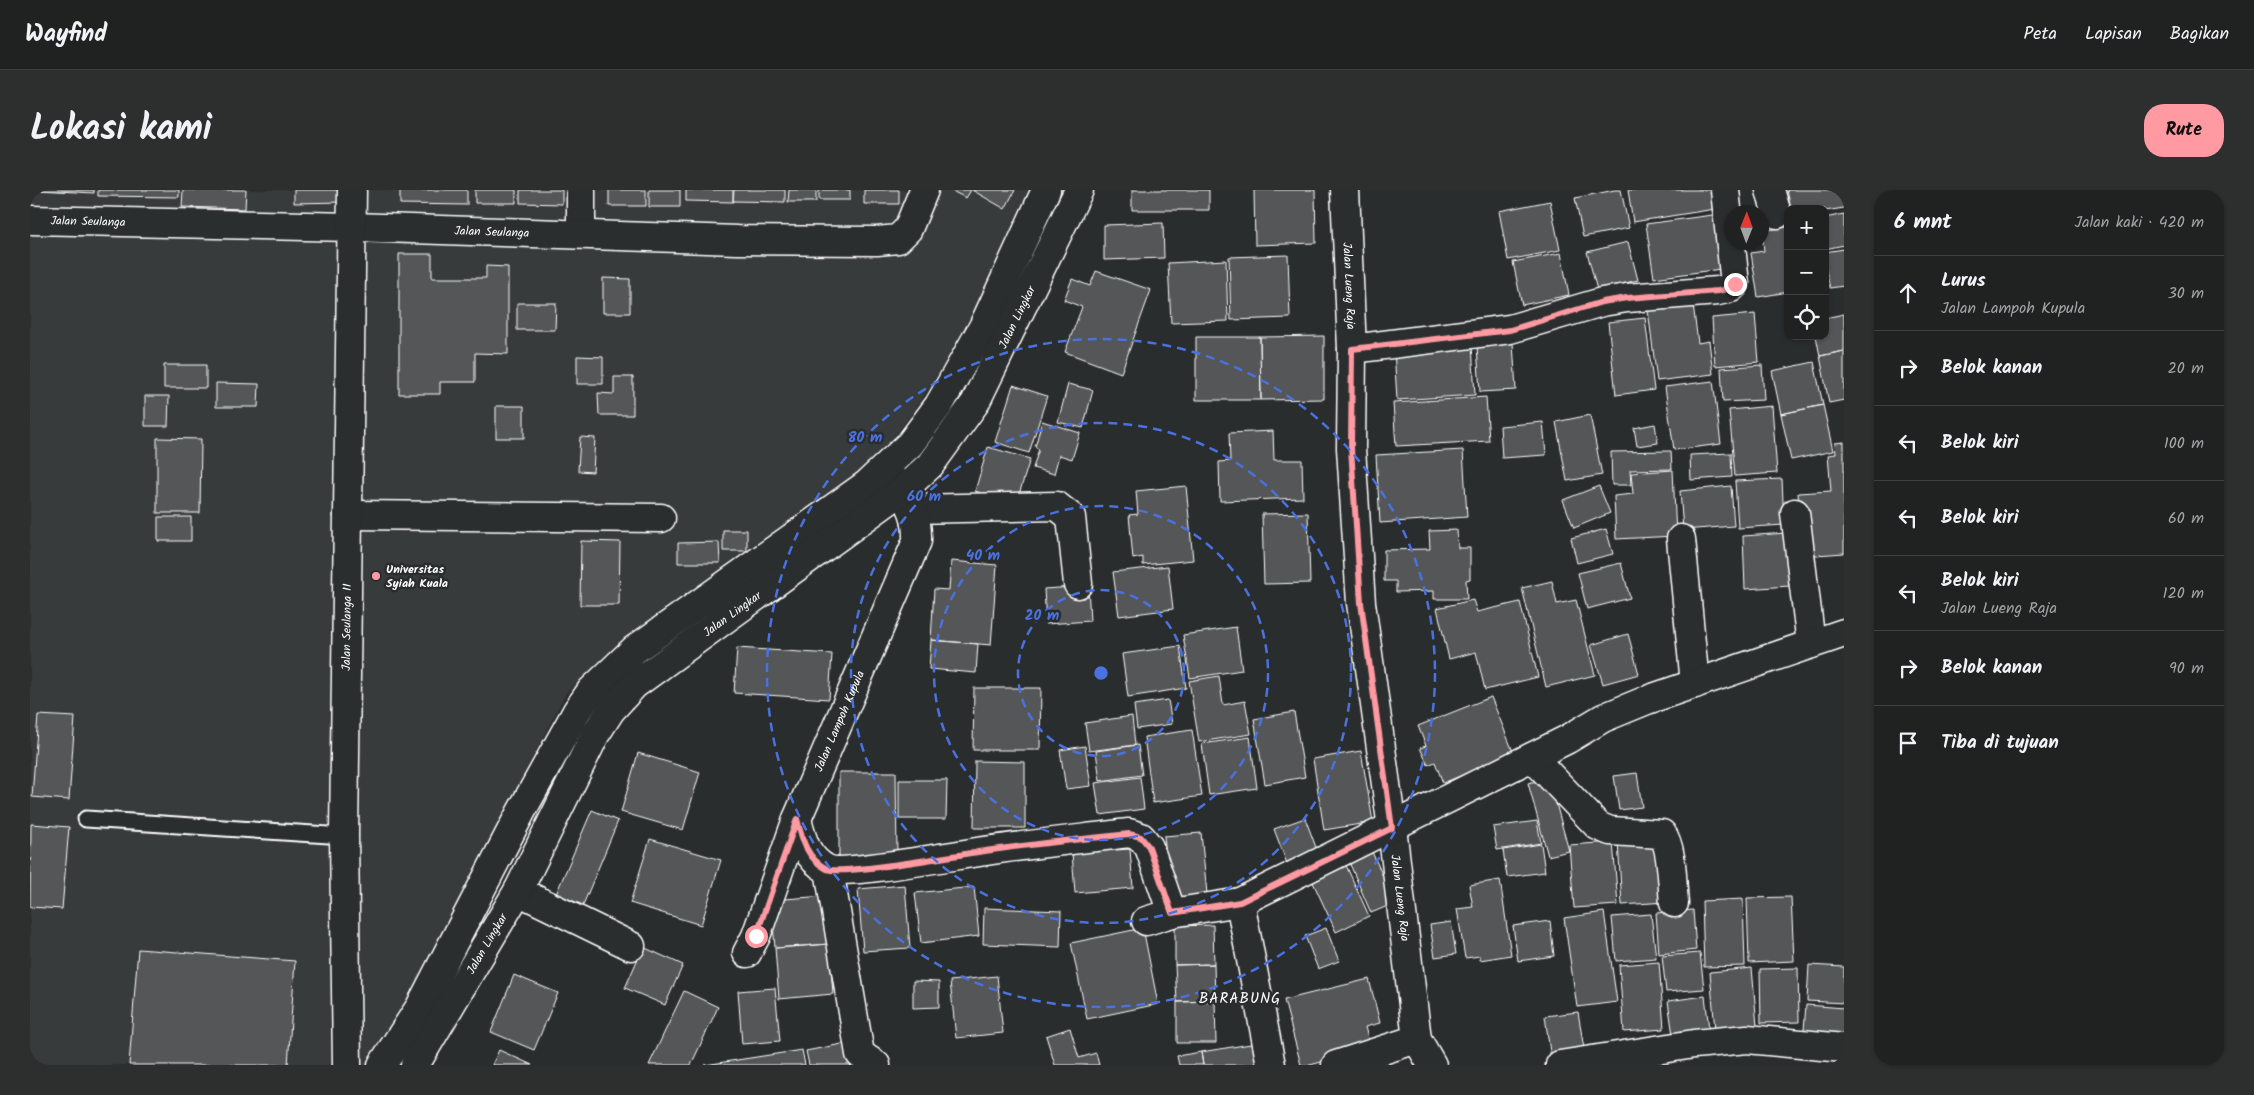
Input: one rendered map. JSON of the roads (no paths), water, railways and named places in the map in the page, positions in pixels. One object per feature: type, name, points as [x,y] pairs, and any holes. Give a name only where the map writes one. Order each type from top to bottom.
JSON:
[{"type":"street","name":"Jalan Seulanga II","points":[[347,1065],[344,836],[352,190]]},
{"type":"street","points":[[581,190],[581,234]]},
{"type":"street","name":"Jalan Seulanga","points":[[30,220],[352,227],[737,240],[877,241],[898,240],[908,230],[924,190]]},
{"type":"street","points":[[382,1065],[420,1007],[521,812],[577,711],[591,691],[634,650],[884,470],[910,444],[944,396],[983,327],[1046,190]]},
{"type":"street","name":"Jalan Lingkar","points":[[415,1065],[518,891],[595,735],[611,710],[623,696],[673,656],[908,500],[930,465],[975,403],[1079,190]]},
{"type":"street","name":"Jalan Lueng Raja","points":[[1345,190],[1352,349],[1351,448],[1361,603],[1392,828],[1417,1039],[1432,1065]]},
{"type":"street","points":[[1352,349],[1510,330],[1602,302],[1627,298],[1718,291],[1731,288],[1735,284],[1725,190]]},
{"type":"street","points":[[884,470],[908,500],[1057,506],[1071,517],[1078,584]]},
{"type":"street","name":"Jalan Lampoh Kupula","points":[[747,953],[756,936],[797,819],[917,542],[917,525],[908,500]]},
{"type":"street","points":[[1795,512],[1811,644]]},
{"type":"street","points":[[348,515],[661,518]]},
{"type":"street","points":[[1682,539],[1695,684]]},
{"type":"street","points":[[1146,921],[1172,913],[1240,902],[1532,758],[1603,718],[1844,633]]},
{"type":"street","points":[[1532,758],[1598,826],[1610,831],[1662,834],[1669,852],[1674,903]]},
{"type":"street","points":[[797,819],[803,844],[814,861],[829,870],[863,869],[987,850],[1129,834],[1141,837],[1149,847],[1172,913]]},
{"type":"street","points":[[829,870],[860,1054],[876,1065]]},
{"type":"street","points":[[518,891],[631,946]]},
{"type":"street","points":[[1240,902],[1271,1065]]},
{"type":"street","points":[[1336,1065],[1417,1039]]},
{"type":"street","points":[[1560,1065],[1694,1044],[1747,1039],[1844,1048]]},
{"type":"lane","points":[[86,818],[344,836]]},
{"type":"place","name":"Universitas Syiah Kuala","points":[[376,576]]},
{"type":"district","name":"BARABUNG","points":[[1240,999]]}]
